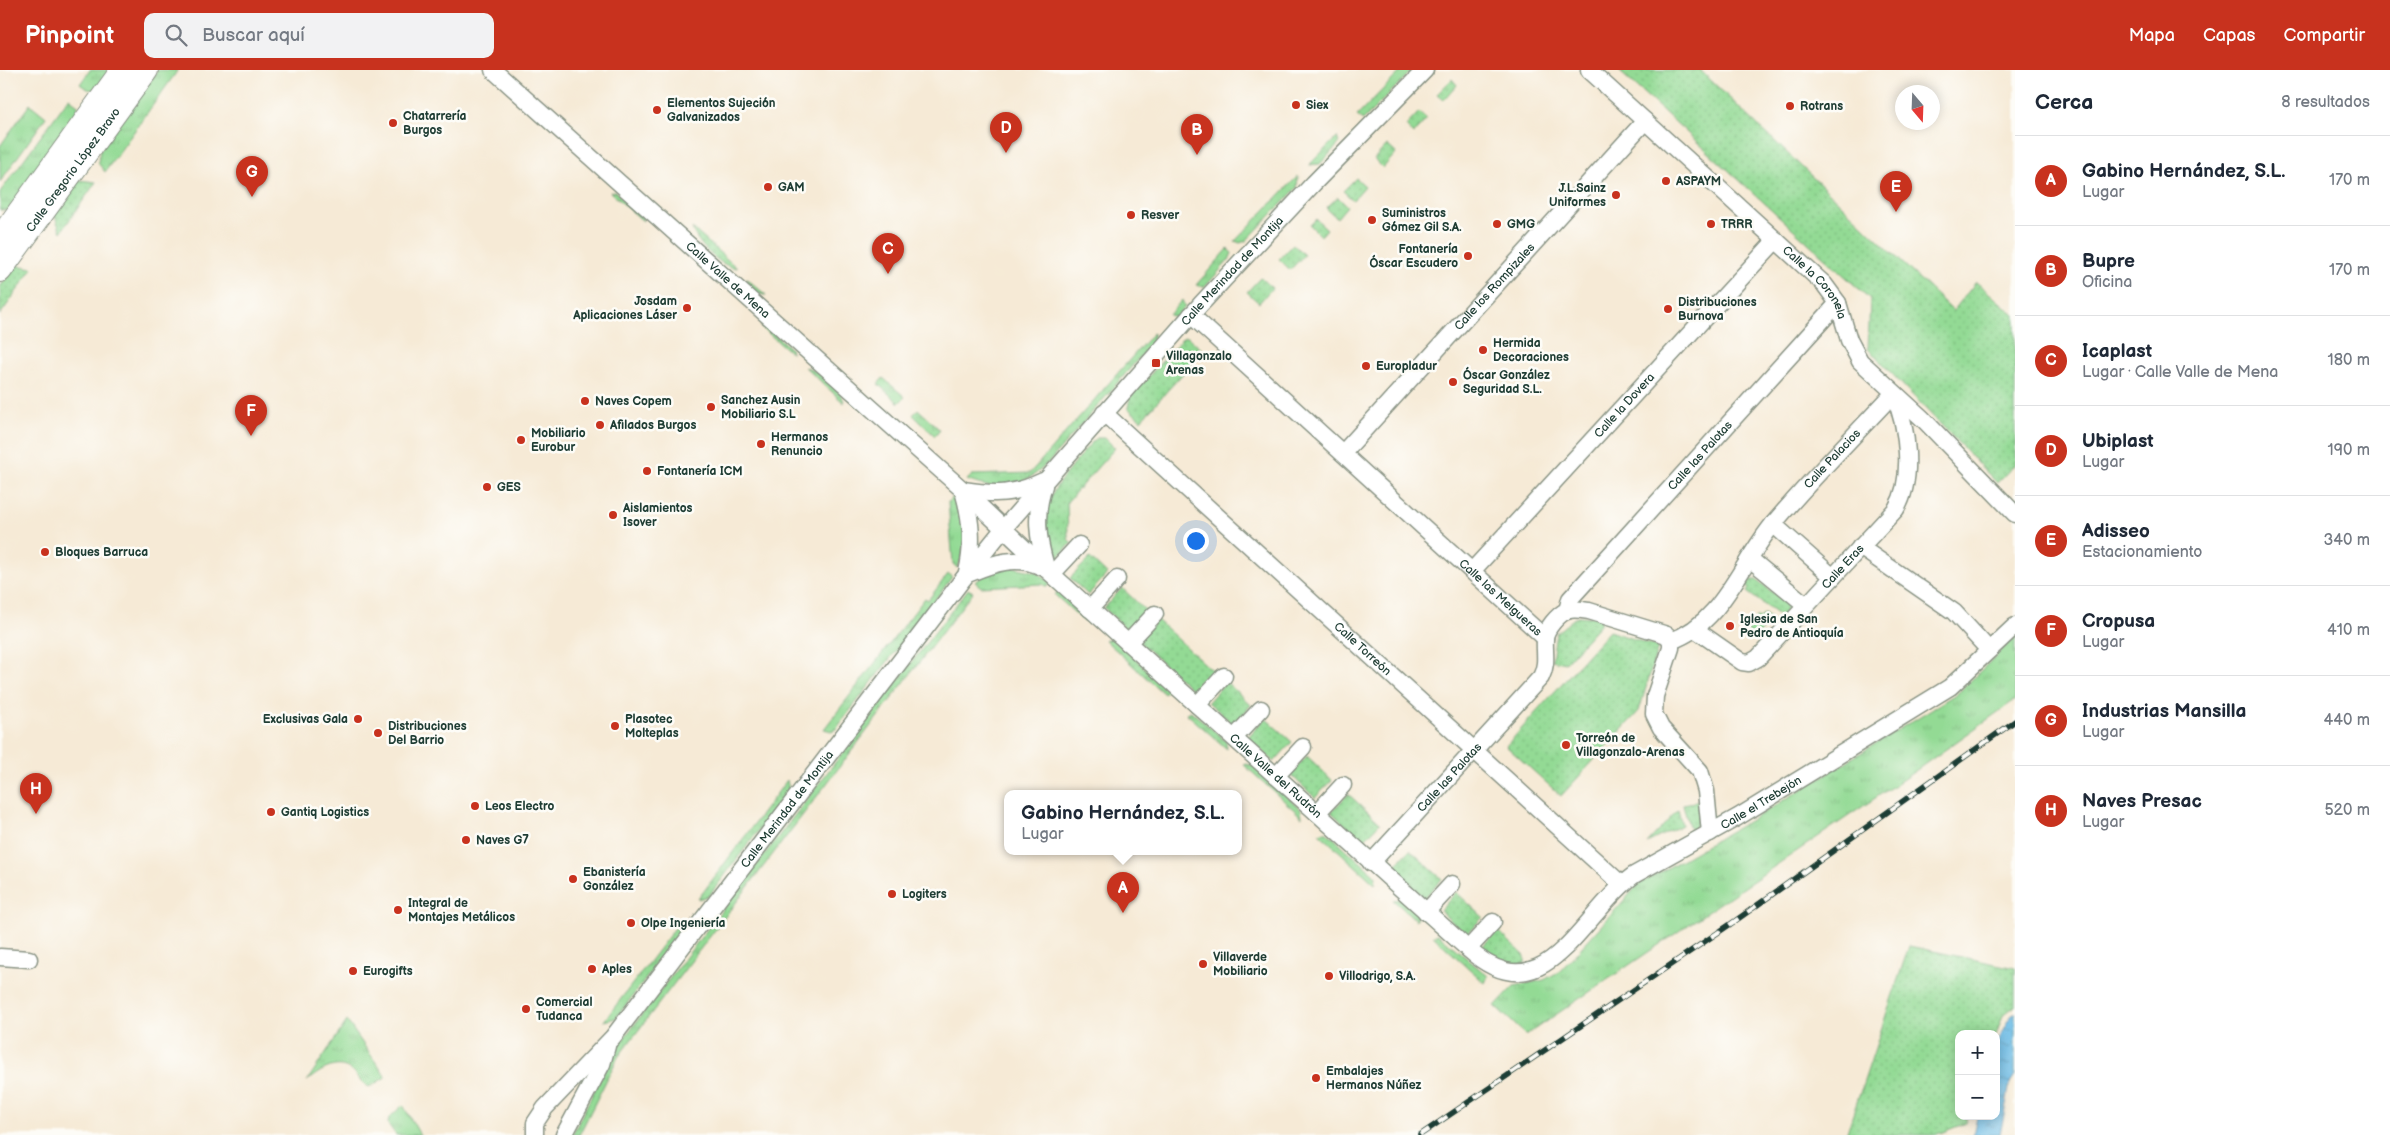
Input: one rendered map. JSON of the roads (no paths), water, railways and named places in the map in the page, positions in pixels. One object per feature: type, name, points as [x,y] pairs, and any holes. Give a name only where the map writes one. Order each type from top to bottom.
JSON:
[{"type":"main road","name":"Calle Gregorio López Bravo","points":[[0,239],[123,70]]},
{"type":"main road","name":"Calle Gregorio López Bravo","points":[[0,270],[146,70]]},
{"type":"street","name":"Calle Valle de Mena","points":[[493,70],[1004,528]]},
{"type":"street","name":"Calle Merindad de Montija","points":[[535,1135],[535,1123],[545,1108],[608,1043],[966,574],[1004,528],[1191,314],[1425,70]]},
{"type":"street","name":"Calle la Coronela","points":[[1590,70],[1824,284],[1838,303],[1854,352],[1860,361],[1893,394],[1923,418],[2015,514]]},
{"type":"street","name":"Calle los Rompizales","points":[[1343,453],[1645,121]]},
{"type":"street","name":"Calle la Dovera","points":[[1472,572],[1776,240]]},
{"type":"street","name":"Calle las Palotas","points":[[1567,611],[1570,599],[1838,303]]},
{"type":"street","name":"Calle las Melgueras","points":[[1191,314],[1545,638],[1550,627],[1567,611]]},
{"type":"street","name":"Calle Palacios","points":[[1671,641],[1696,630],[1726,595],[1773,524],[1893,394]]},
{"type":"street","name":"Calle Eras","points":[[1696,630],[1742,662],[1749,663],[1758,658],[1896,509],[1904,491],[1905,429],[1893,394]]},
{"type":"street","name":"Calle Torreón","points":[[1104,413],[1622,884]]},
{"type":"street","points":[[963,490],[999,494],[1014,493],[1046,480]]},
{"type":"street","name":"Calle Merindad de Montija","points":[[1046,480],[1040,498],[1037,529],[1049,572]]},
{"type":"street","name":"Calle Merindad de Montija","points":[[963,490],[972,529],[972,546],[966,574]]},
{"type":"street","points":[[1773,524],[1833,577]]},
{"type":"street","name":"Calle Valle del Rudrón","points":[[1004,528],[1049,572],[1468,949],[1494,969],[1510,973]]},
{"type":"street","points":[[1049,572],[1079,545]]},
{"type":"street","points":[[1860,547],[1954,612],[1989,650]]},
{"type":"street","points":[[1750,559],[1806,605]]},
{"type":"street","name":"Calle Valle del Rudrón","points":[[966,574],[991,564],[1024,560],[1049,572]]},
{"type":"street","points":[[1090,609],[1117,580]]},
{"type":"street","points":[[1567,611],[1589,610],[1667,635],[1671,641],[1671,648],[1655,696],[1654,714],[1661,728],[1700,771],[1706,791],[1710,833]]},
{"type":"street","points":[[1128,643],[1155,614]]},
{"type":"street","name":"Calle el Trebejón","points":[[1510,973],[1527,972],[1541,967],[1552,959],[1622,884],[1634,875],[1710,833],[1950,687],[2015,626]]},
{"type":"street","name":"Calle las Palotas","points":[[1371,862],[1541,677],[1547,658],[1545,638]]},
{"type":"street","points":[[1197,705],[1224,676]]},
{"type":"street","points":[[1234,738],[1260,709]]},
{"type":"street","points":[[1276,776],[1303,747]]},
{"type":"street","points":[[1317,813],[1343,784]]},
{"type":"street","points":[[1426,912],[1452,884]]},
{"type":"street","points":[[1468,949],[1493,922]]},
{"type":"street","points":[[0,957],[28,959]]},
{"type":"street","name":"Calle Merindad de Montija","points":[[564,1135],[602,1064],[608,1043]]},
{"type":"water","points":[[2015,1012],[2015,1075],[2010,1083],[2000,1135],[1973,1135],[1976,1120],[2000,1120],[2000,1038],[2007,1023]]},
{"type":"railway","points":[[1420,1135],[1735,921],[2015,721]]},
{"type":"place","name":"Siex","points":[[1296,105]]},
{"type":"place","name":"Rotrans","points":[[1790,106]]},
{"type":"place","name":"Elementos Sujeción Galvanizados","points":[[657,110]]},
{"type":"place","name":"Chatarrería Burgos","points":[[393,123]]},
{"type":"place","name":"Ubiplast","points":[[1006,153]]},
{"type":"place","name":"Bupre","points":[[1197,155]]},
{"type":"place","name":"ASPAYM","points":[[1666,181]]},
{"type":"place","name":"GAM","points":[[768,187]]},
{"type":"place","name":"J.L.Sainz Uniformes","points":[[1616,195]]},
{"type":"place","name":"Industrias Mansilla","points":[[252,197]]},
{"type":"place","name":"Adisseo","points":[[1896,212]]},
{"type":"place","name":"Resver","points":[[1131,215]]},
{"type":"place","name":"Suministros Gómez Gil S.A.","points":[[1372,220]]},
{"type":"place","name":"GMG","points":[[1497,224]]},
{"type":"place","name":"TRRR","points":[[1711,224]]},
{"type":"place","name":"Fontanería Óscar Escudero","points":[[1468,256]]},
{"type":"place","name":"Icaplast","points":[[888,274]]},
{"type":"place","name":"Josdam Aplicaciones Láser","points":[[687,308]]},
{"type":"place","name":"Distribuciones Burnova","points":[[1668,309]]},
{"type":"place","name":"Hermida Decoraciones","points":[[1483,350]]},
{"type":"place","name":"Villagonzalo Arenas","points":[[1156,363]]},
{"type":"place","name":"Europladur","points":[[1366,366]]},
{"type":"place","name":"Óscar González Seguridad S.L.","points":[[1453,382]]},
{"type":"place","name":"Naves Copem","points":[[585,401]]},
{"type":"place","name":"Sanchez Ausin Mobiliario S.L","points":[[711,407]]},
{"type":"place","name":"Afilados Burgos","points":[[600,425]]},
{"type":"place","name":"Cropusa","points":[[251,436]]},
{"type":"place","name":"Mobiliario Eurobur","points":[[521,440]]},
{"type":"place","name":"Hermanos Renuncio","points":[[761,444]]},
{"type":"place","name":"Fontanería ICM","points":[[647,471]]},
{"type":"place","name":"GES","points":[[487,487]]},
{"type":"place","name":"Aislamientos Isover","points":[[613,515]]},
{"type":"place","name":"Bloques Barruca","points":[[45,552]]},
{"type":"place","name":"Iglesia de San Pedro de Antioquía","points":[[1730,626]]},
{"type":"place","name":"Exclusivas Gala","points":[[358,719]]},
{"type":"place","name":"Plasotec Molteplas","points":[[615,726]]},
{"type":"place","name":"Distribuciones Del Barrio","points":[[378,733]]},
{"type":"place","name":"Torreón de Villagonzalo-Arenas","points":[[1566,745]]},
{"type":"place","name":"Leos Electro","points":[[475,806]]},
{"type":"place","name":"Gantiq Logistics","points":[[271,812]]},
{"type":"place","name":"Naves Presac","points":[[36,814]]},
{"type":"place","name":"Naves G7","points":[[466,840]]},
{"type":"place","name":"Ebanistería González","points":[[573,879]]},
{"type":"place","name":"Logiters","points":[[892,894]]},
{"type":"place","name":"Integral de Montajes Metálicos","points":[[398,910]]},
{"type":"place","name":"Gabino Hernández, S.L.","points":[[1123,913]]},
{"type":"place","name":"Olpe Ingeniería","points":[[631,923]]},
{"type":"place","name":"Villaverde Mobiliario","points":[[1203,964]]},
{"type":"place","name":"Aples","points":[[592,969]]},
{"type":"place","name":"Eurogifts","points":[[353,971]]},
{"type":"place","name":"Villodrigo, S.A.","points":[[1329,976]]},
{"type":"place","name":"Comercial Tudanca","points":[[526,1009]]},
{"type":"place","name":"Embalajes Hermanos Núñez","points":[[1316,1078]]}]
